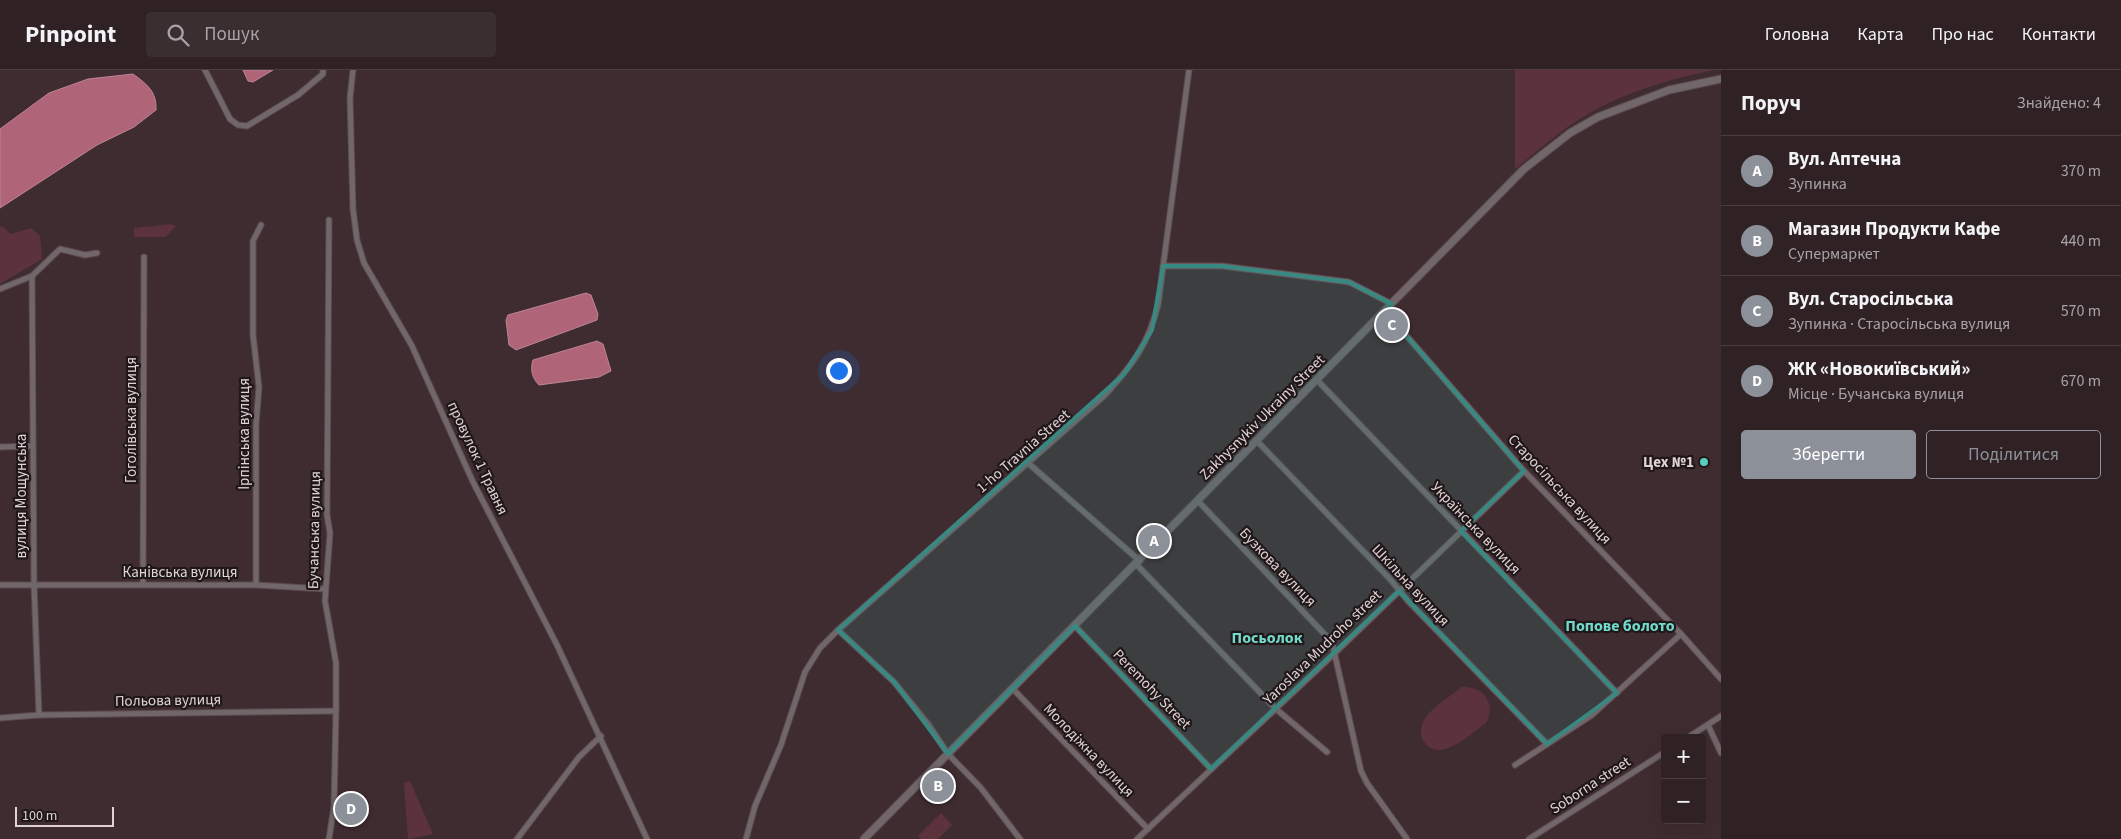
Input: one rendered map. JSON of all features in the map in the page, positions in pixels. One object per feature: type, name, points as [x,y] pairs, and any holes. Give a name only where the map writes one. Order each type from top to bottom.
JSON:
[{"type":"street","points":[[205,70],[230,119],[238,125],[247,126],[298,95],[323,74],[323,70]]},
{"type":"street","name":"1-ho Travnia Street","points":[[746,839],[755,806],[780,745],[805,672],[820,648],[838,630],[1106,394],[1138,355],[1152,330],[1158,305],[1189,70]]},
{"type":"street","name":"провулок 1 Травня","points":[[353,72],[350,98],[353,209],[357,240],[364,263],[412,346],[474,482],[557,645],[647,839]]},
{"type":"street","points":[[1384,311],[1524,169],[1570,134],[1598,117],[1660,93],[1721,78]]},
{"type":"street","name":"Бучанська вулиця","points":[[329,220],[327,514],[330,533],[325,601],[336,663],[334,806],[329,839]]},
{"type":"street","name":"Ірпінська вулиця","points":[[256,585],[256,424],[259,387],[253,336],[253,241],[261,225]]},
{"type":"street","points":[[0,289],[32,276],[60,249],[85,255],[97,253]]},
{"type":"street","name":"Гоголівська вулиця","points":[[143,584],[144,257]]},
{"type":"street","points":[[1163,266],[1222,266],[1349,282],[1392,304]]},
{"type":"street","name":"вулиця Мощунська","points":[[32,276],[34,585],[39,715]]},
{"type":"street","name":"Zakhysnykiv Ukrainy Street","points":[[864,839],[1138,563],[1384,311]]},
{"type":"street","name":"Старосільська вулиця","points":[[1384,311],[1524,471],[1681,634],[1721,679]]},
{"type":"street","name":"Українська вулиця","points":[[1317,380],[1617,693]]},
{"type":"street","name":"Шкільна вулиця","points":[[1257,441],[1547,744]]},
{"type":"street","points":[[0,447],[33,446]]},
{"type":"street","points":[[1028,463],[1138,563],[1276,709],[1327,752]]},
{"type":"street","name":"Yaroslava Mudroho street","points":[[1137,839],[1334,654],[1524,471]]},
{"type":"street","name":"Бузкова вулиця","points":[[1198,502],[1332,642],[1361,771],[1367,784],[1407,839]]},
{"type":"street","name":"Канівська вулиця","points":[[0,584],[256,585],[325,588]]},
{"type":"street","name":"Peremohy Street","points":[[1075,626],[1211,769]]},
{"type":"street","points":[[838,630],[894,682],[928,724],[948,754],[980,788],[1020,839]]},
{"type":"street","points":[[1515,765],[1592,715],[1681,634]]},
{"type":"street","name":"Молодіжна вулиця","points":[[1013,689],[1148,829]]},
{"type":"street","name":"Польова вулиця","points":[[0,718],[39,715],[336,711]]},
{"type":"street","points":[[1693,734],[1721,716]]},
{"type":"street","points":[[1708,725],[1721,753]]},
{"type":"street","points":[[517,839],[579,757],[600,736]]},
{"type":"street","name":"Soborna street","points":[[1529,839],[1661,755]]},
{"type":"highlighted area","points":[[1163,266],[1222,266],[1349,282],[1392,304],[1385,311],[1524,471],[1461,531],[1617,693],[1547,744],[1399,591],[1211,769],[1075,626],[948,754],[894,682],[838,630],[1124,374],[1152,330]]},
{"type":"shaded area","points":[[243,70],[273,70],[253,82],[248,81]]},
{"type":"shaded area","points":[[1515,70],[1715,70],[1662,83],[1610,102],[1570,125],[1515,169]]},
{"type":"shaded area","points":[[133,74],[143,81],[153,93],[156,110],[134,127],[97,145],[0,208],[0,129],[49,93],[88,79]]},
{"type":"shaded area","points":[[171,224],[176,226],[166,237],[134,237],[134,228]]},
{"type":"shaded area","points":[[2,226],[11,234],[31,228],[40,236],[42,259],[0,284],[0,228]]},
{"type":"shaded area","points":[[586,293],[591,295],[598,314],[597,320],[516,350],[509,345],[506,320],[508,315]]},
{"type":"shaded area","points":[[597,341],[603,344],[611,371],[599,377],[539,385],[533,376],[533,360]]},
{"type":"shaded area","points":[[1462,687],[1476,689],[1486,697],[1490,709],[1486,723],[1463,740],[1445,749],[1437,750],[1429,747],[1421,734],[1424,720],[1433,709]]},
{"type":"shaded area","points":[[410,781],[433,834],[408,839],[404,783]]},
{"type":"shaded area","points":[[941,813],[952,825],[938,839],[921,839],[918,836]]},
{"type":"place","name":"Вул. Старосільська","points":[[1392,325]]},
{"type":"place","name":"Цех №1","points":[[1704,462]]},
{"type":"place","name":"Вул. Аптечна","points":[[1154,541]]},
{"type":"place","name":"Магазин Продукти Кафе","points":[[938,786]]},
{"type":"place","name":"ЖК «Новокиївський»","points":[[351,809]]},
{"type":"district","name":"Попове болото","points":[[1620,625]]},
{"type":"district","name":"Посьолок","points":[[1267,637]]}]
